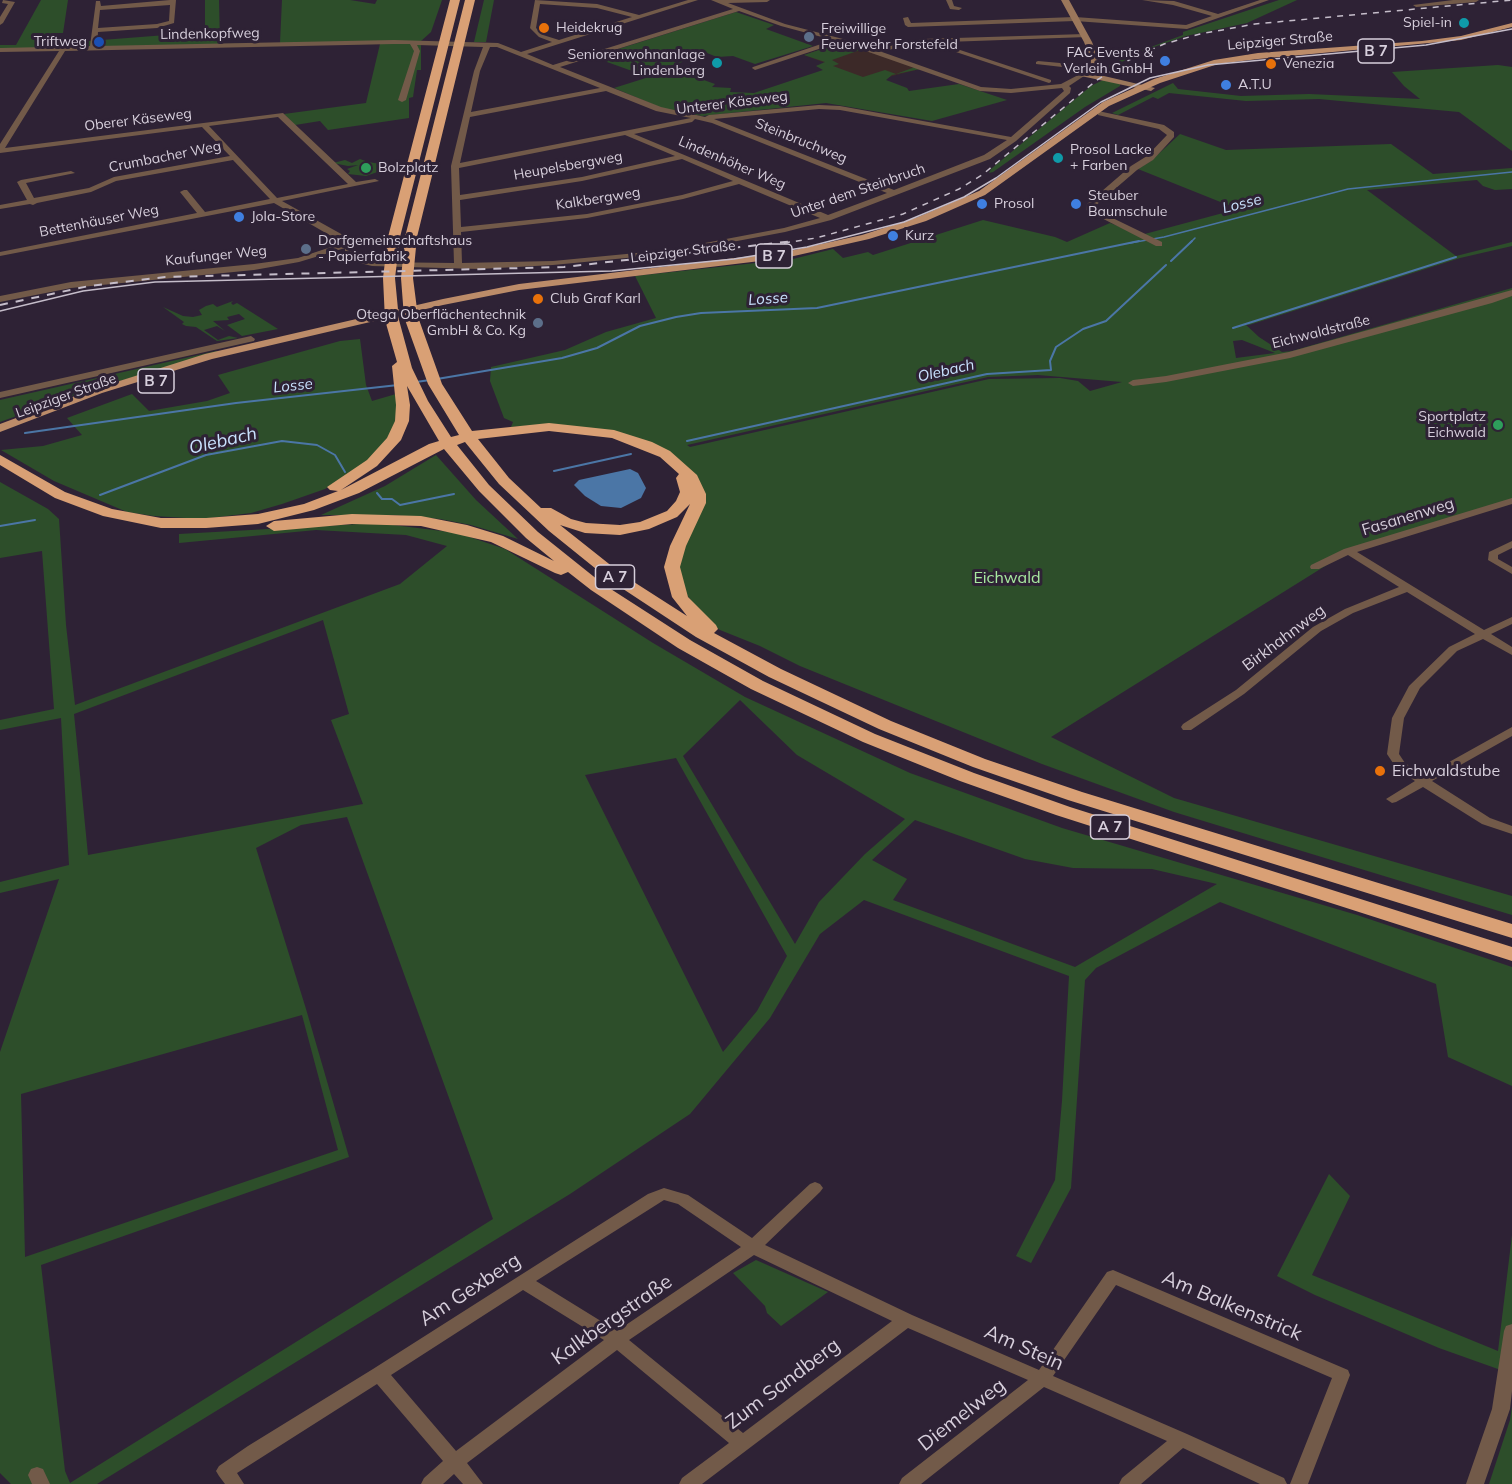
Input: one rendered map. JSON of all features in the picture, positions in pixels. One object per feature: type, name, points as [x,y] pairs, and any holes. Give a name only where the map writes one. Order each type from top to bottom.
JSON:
[{"type":"highway","name":"A 7","points":[[455,0],[391,256],[390,300],[402,365],[438,431],[484,489],[532,536],[620,603],[684,644],[757,685],[832,722],[917,758],[1063,811],[1512,954]]},
{"type":"highway","name":"A 7","points":[[470,0],[409,254],[408,298],[415,332],[428,368],[459,425],[504,481],[554,528],[616,578],[671,615],[739,654],[849,709],[988,766],[1134,816],[1512,931]]},
{"type":"highway","points":[[216,526],[289,507],[323,493],[372,464],[394,440],[402,421],[402,365]]},
{"type":"highway","points":[[216,526],[276,516],[325,502],[367,483],[423,452],[476,434],[536,427],[576,428],[614,434],[665,454],[692,478],[698,494],[698,503],[674,556],[672,567],[675,586],[688,608],[739,654]]},
{"type":"highway","points":[[0,459],[60,495],[108,513],[161,523],[216,526],[277,519],[320,508],[358,492],[416,459],[448,445],[484,435],[523,430],[581,431],[633,443],[668,461],[684,479],[687,492],[678,509],[653,523],[620,530],[596,530],[576,526],[557,518],[504,481]]},
{"type":"highway","points":[[0,473],[48,500],[100,521],[156,530],[389,518],[446,525],[510,544],[620,603]]},
{"type":"main road","name":"Leipziger Straße","points":[[0,426],[209,356],[501,290],[754,259],[865,237],[922,219],[982,193],[1076,125],[1098,112],[1147,86],[1217,62],[1258,56],[1422,43],[1461,38],[1512,25]]},
{"type":"main road","name":"Leipziger Straße","points":[[1147,86],[1227,67],[1290,57],[1429,46],[1512,31]]},
{"type":"main road","points":[[1217,62],[1227,67]]},
{"type":"main road","name":"Leipziger Straße","points":[[0,436],[108,396],[315,332]]},
{"type":"street","points":[[93,48],[98,0]]},
{"type":"street","points":[[520,54],[694,0]]},
{"type":"street","points":[[715,1],[767,0]]},
{"type":"street","points":[[949,0],[952,8],[959,8]]},
{"type":"street","points":[[715,1],[783,25],[842,40],[989,91],[1063,86],[1090,72],[1095,60],[1065,0]]},
{"type":"street","points":[[1145,0],[1174,3],[1217,16]]},
{"type":"street","points":[[906,18],[908,25],[1020,24],[1076,19],[1187,27],[1266,0]]},
{"type":"street","points":[[1416,5],[1476,0]]},
{"type":"street","points":[[558,42],[541,36],[533,28],[538,1],[597,6],[639,17]]},
{"type":"street","points":[[0,23],[12,2],[4,2]]},
{"type":"street","points":[[94,30],[172,25],[173,2],[97,8]]},
{"type":"street","points":[[553,67],[739,9]]},
{"type":"street","points":[[957,24],[964,39]]},
{"type":"street","points":[[876,52],[909,42],[1085,36]]},
{"type":"street","points":[[755,68],[842,40]]},
{"type":"street","points":[[940,40],[955,50],[1049,81]]},
{"type":"street","points":[[402,100],[417,51],[417,43]]},
{"type":"street","name":"Steinbruchweg","points":[[417,43],[498,45],[659,109],[714,121],[895,194]]},
{"type":"street","name":"Lindenkopfweg","points":[[0,50],[417,43]]},
{"type":"street","points":[[458,262],[455,166],[482,55],[487,45]]},
{"type":"street","points":[[0,151],[63,49]]},
{"type":"street","points":[[1090,72],[1091,52]]},
{"type":"street","points":[[1023,73],[1039,60],[1071,66]]},
{"type":"street","points":[[1090,72],[1147,86]]},
{"type":"street","name":"Unter dem Steinbruch","points":[[349,244],[349,252],[356,259],[372,264],[458,262],[479,266],[553,263],[668,252],[785,230],[828,218],[895,194],[987,157],[1013,140],[1070,90],[1063,86]]},
{"type":"street","points":[[467,115],[608,89]]},
{"type":"street","name":"Unterer Käseweg","points":[[455,166],[701,118],[819,107],[840,108],[1013,140]]},
{"type":"street","points":[[1098,112],[1161,127],[1170,132],[1171,135],[1149,159],[1134,168],[1090,206],[1089,210],[1159,244]]},
{"type":"street","name":"Oberer Käseweg","points":[[0,151],[280,115],[354,185]]},
{"type":"street","points":[[204,125],[276,201],[349,244]]},
{"type":"street","name":"Lindenhöher Weg","points":[[625,133],[828,218]]},
{"type":"street","name":"Heupelsbergweg","points":[[457,198],[582,179],[683,157]]},
{"type":"street","name":"Crumbacher Weg","points":[[0,207],[33,203],[97,189],[114,179],[234,158]]},
{"type":"street","points":[[33,203],[21,182],[71,173]]},
{"type":"street","name":"Kalkbergweg","points":[[457,230],[587,216],[683,197],[740,181]]},
{"type":"street","name":"Bettenhäuser Weg","points":[[0,254],[375,182]]},
{"type":"street","points":[[184,192],[203,215]]},
{"type":"street","name":"Kaufunger Weg","points":[[0,299],[70,285],[299,260],[349,244]]},
{"type":"street","name":"Eichwaldstraße","points":[[1133,383],[1166,379],[1290,355],[1512,293]]},
{"type":"street","name":"Leipziger Straße","points":[[0,395],[251,339]]},
{"type":"street","name":"Fasanenweg","points":[[1315,567],[1348,551],[1512,501]]},
{"type":"street","points":[[1512,544],[1493,554],[1493,560],[1512,571]]},
{"type":"street","points":[[1348,551],[1512,652]]},
{"type":"street","name":"Birkhahnweg","points":[[1187,727],[1240,692],[1317,629],[1349,611],[1407,588]]},
{"type":"street","points":[[1512,620],[1453,649],[1415,686],[1398,718],[1393,754],[1401,766],[1423,782],[1486,820],[1512,830]]},
{"type":"street","points":[[1392,799],[1512,731]]},
{"type":"street","name":"Kalkbergstraße","points":[[430,1484],[455,1462],[617,1340],[753,1247],[815,1188]]},
{"type":"street","name":"Am Gexberg","points":[[235,1484],[225,1471],[653,1198],[664,1194],[683,1199],[753,1247]]},
{"type":"street","name":"Am Stein","points":[[753,1247],[906,1320],[1181,1438],[1278,1484]]},
{"type":"street","name":"Am Balkenstrick","points":[[1042,1379],[1113,1277],[1342,1375],[1299,1484]]},
{"type":"street","points":[[522,1281],[617,1340],[742,1443]]},
{"type":"street","name":"Zum Sandberg","points":[[688,1484],[906,1320]]},
{"type":"street","points":[[1475,1484],[1501,1409],[1512,1331]]},
{"type":"street","points":[[379,1374],[474,1484]]},
{"type":"street","name":"Diemelweg","points":[[908,1484],[1042,1379]]},
{"type":"street","points":[[1128,1484],[1181,1438]]},
{"type":"shaded area","points":[[843,42],[920,69],[865,83],[816,66],[825,63],[804,55]]},
{"type":"green space","points":[[41,0],[68,0],[63,33],[51,33],[49,42],[205,32],[205,0],[219,0],[220,44],[280,43],[282,0],[350,0],[375,4],[377,0],[442,0],[431,32],[421,41],[421,70],[417,70],[413,97],[409,98],[409,118],[328,130],[320,121],[295,125],[284,114],[366,103],[380,44],[0,49],[0,45],[16,45]]},
{"type":"green space","points":[[484,0],[494,0],[486,42],[474,42]]},
{"type":"green space","points":[[1279,0],[1297,0],[1247,23],[1186,36],[1142,51],[1109,69],[1106,67],[1132,54],[1183,35],[1183,32]]},
{"type":"green space","points":[[736,12],[774,25],[766,29],[813,46],[755,64],[733,56],[717,57],[697,49],[680,54],[691,59],[667,67],[715,84],[712,87],[731,88],[730,92],[754,93],[823,70],[816,66],[825,62],[804,55],[843,42],[863,49],[832,60],[839,64],[833,66],[863,77],[885,70],[896,74],[915,67],[920,69],[892,75],[886,80],[907,88],[909,91],[959,84],[1007,100],[932,121],[826,103],[702,116],[664,109],[614,88],[649,77],[593,57]]},
{"type":"green space","points":[[1498,65],[1512,67],[1512,151],[1459,112],[1319,99],[1246,101],[1169,93],[1158,99],[1153,97],[1118,115],[1112,113],[1173,83],[1178,89],[1241,96],[1309,94],[1420,99],[1392,72]]},
{"type":"green space","points":[[1105,79],[1120,84],[1120,86],[1085,107],[989,173],[1091,86]]},
{"type":"green space","name":"Eichwald","points":[[1180,134],[1226,150],[1391,144],[1433,174],[1512,168],[1512,189],[1495,190],[1483,186],[1477,180],[1367,190],[1456,256],[1512,242],[1512,246],[1460,258],[1249,325],[1245,324],[1259,337],[1282,352],[1292,351],[1512,288],[1512,503],[1346,553],[1051,737],[1174,798],[1512,896],[1512,915],[1174,812],[1042,764],[800,666],[760,646],[720,630],[706,620],[683,590],[678,567],[700,489],[641,440],[535,425],[511,427],[513,422],[504,418],[490,381],[491,367],[565,350],[606,332],[656,318],[635,276],[793,259],[833,249],[843,258],[868,252],[873,255],[983,220],[1067,242],[1110,223],[1141,235],[1238,209],[1138,169],[1151,161]],"holes":[[[1242,340],[1275,353],[1236,358],[1233,341]],[[1038,375],[1122,382],[1090,391],[1078,381],[1060,378],[989,379],[690,447],[687,445],[988,377]]]},
{"type":"green space","points":[[360,159],[388,165],[383,170],[366,176],[348,174],[350,171],[347,169],[358,165],[333,163],[345,160],[352,163]]},
{"type":"green space","points":[[233,301],[231,303],[233,305],[237,303],[278,329],[242,336],[227,325],[245,319],[239,314],[227,317],[229,320],[213,321],[225,331],[217,326],[204,330],[218,340],[229,336],[238,338],[217,341],[196,327],[182,324],[184,322],[163,307],[183,316],[193,317],[202,315],[199,310],[206,306],[213,304],[217,307]]},
{"type":"green space","points":[[360,339],[366,385],[372,401],[396,394],[397,411],[393,432],[368,460],[325,489],[282,504],[251,513],[202,519],[127,512],[54,481],[1,450],[43,446],[82,435],[67,418],[132,394],[149,411],[207,401],[230,393],[218,375],[340,341]]},
{"type":"green space","points":[[220,351],[77,394],[0,422],[0,400]]},
{"type":"green space","points":[[436,455],[476,500],[518,539],[471,525],[440,519],[392,515],[321,515],[385,486]]},
{"type":"green space","points":[[0,482],[48,509],[59,519],[66,625],[75,705],[400,584],[447,546],[406,535],[316,530],[179,543],[179,534],[377,523],[458,533],[505,549],[653,643],[745,697],[910,773],[1062,828],[1357,915],[1512,967],[1512,1086],[1448,1057],[1436,984],[1220,902],[1096,968],[1085,980],[1071,1188],[1031,1263],[1016,1256],[1055,1180],[1069,976],[864,900],[820,934],[770,1018],[690,1114],[570,1194],[97,1484],[11,1484],[0,1473],[0,1052],[59,879],[0,893],[0,882],[69,865],[61,718],[0,730],[0,720],[54,709],[42,551],[0,558]],"holes":[[[323,620],[349,714],[331,720],[363,804],[88,855],[74,714]],[[740,700],[797,755],[905,819],[865,854],[819,902],[795,944],[683,756]],[[676,758],[787,956],[757,1011],[723,1052],[585,775]],[[347,817],[493,1219],[70,1483],[65,1471],[41,1265],[349,1157],[256,848],[301,825]],[[915,820],[1025,859],[1073,868],[1152,869],[1217,884],[1075,967],[893,900],[907,879],[872,860]],[[302,1015],[338,1150],[25,1257],[21,1094]]]},
{"type":"green space","points":[[1329,1174],[1350,1196],[1312,1275],[1498,1351],[1512,1235],[1512,1374],[1439,1348],[1315,1295],[1277,1276]]},
{"type":"green space","points":[[756,1260],[828,1292],[781,1326],[733,1273]]},
{"type":"green space","points":[[1512,1406],[1512,1484],[1489,1484],[1510,1420]]},
{"type":"water","points":[[630,469],[638,473],[646,488],[641,498],[621,508],[601,506],[585,496],[574,485],[579,480]]},
{"type":"waterway","name":"Losse","points":[[1130,243],[1164,237],[1348,189],[1512,172]]},
{"type":"waterway","name":"Olebach","points":[[1192,241],[1195,238]]},
{"type":"waterway","name":"Losse","points":[[437,379],[562,358],[597,348],[640,326],[676,317],[701,313],[817,308],[1139,241]]},
{"type":"waterway","name":"Olebach","points":[[1171,261],[1192,241]]},
{"type":"waterway","points":[[1233,328],[1456,257]]},
{"type":"waterway","name":"Olebach","points":[[687,441],[987,374],[1051,370],[1050,361],[1056,347],[1083,329],[1106,321],[1166,265]]},
{"type":"waterway","name":"Losse","points":[[416,382],[430,380]]},
{"type":"waterway","name":"Losse","points":[[25,433],[236,403],[398,385]]},
{"type":"waterway","name":"Olebach","points":[[100,495],[206,455],[282,441],[317,445],[335,455],[345,472]]},
{"type":"waterway","name":"Olebach","points":[[554,471],[631,454]]},
{"type":"waterway","name":"Olebach","points":[[377,493],[382,499],[392,499],[400,505],[454,494]]},
{"type":"waterway","name":"Olebach","points":[[0,526],[35,520]]},
{"type":"tram line","points":[[0,311],[83,291],[155,282],[612,271],[734,259],[807,247],[904,222],[964,197],[996,178],[1101,102],[1150,78],[1208,65],[1426,45],[1512,29]]},
{"type":"railway","points":[[784,243],[816,238],[903,214],[959,189],[982,175],[1097,80],[1129,60],[1164,44],[1200,34],[1255,24],[1512,0]]},
{"type":"railway","points":[[0,305],[89,286],[165,277],[564,267],[794,241]]},
{"type":"place","name":"Spiel-in","points":[[1464,23]]},
{"type":"place","name":"Heidekrug","points":[[544,28]]},
{"type":"place","name":"Freiwillige Feuerwehr Forstefeld","points":[[809,37]]},
{"type":"place","name":"Triftweg","points":[[99,42]]},
{"type":"place","name":"FAC Events & Verleih GmbH","points":[[1165,61]]},
{"type":"place","name":"Seniorenwohnanlage Lindenberg","points":[[717,63]]},
{"type":"place","name":"Venezia","points":[[1271,64]]},
{"type":"place","name":"A.T.U","points":[[1226,85]]},
{"type":"place","name":"Prosol Lacke + Farben","points":[[1058,158]]},
{"type":"place","name":"Bolzplatz","points":[[366,168]]},
{"type":"place","name":"Prosol","points":[[982,204]]},
{"type":"place","name":"Steuber Baumschule","points":[[1076,204]]},
{"type":"place","name":"Jola-Store","points":[[239,217]]},
{"type":"place","name":"Kurz","points":[[893,236]]},
{"type":"place","name":"Dorfgemeinschaftshaus - Papierfabrik","points":[[306,249]]},
{"type":"place","name":"Club Graf Karl","points":[[538,299]]},
{"type":"place","name":"Otega Oberflächentechnik GmbH & Co. Kg","points":[[538,323]]},
{"type":"place","name":"Sportplatz Eichwald","points":[[1498,425]]},
{"type":"place","name":"Eichwaldstube","points":[[1380,771]]}]
